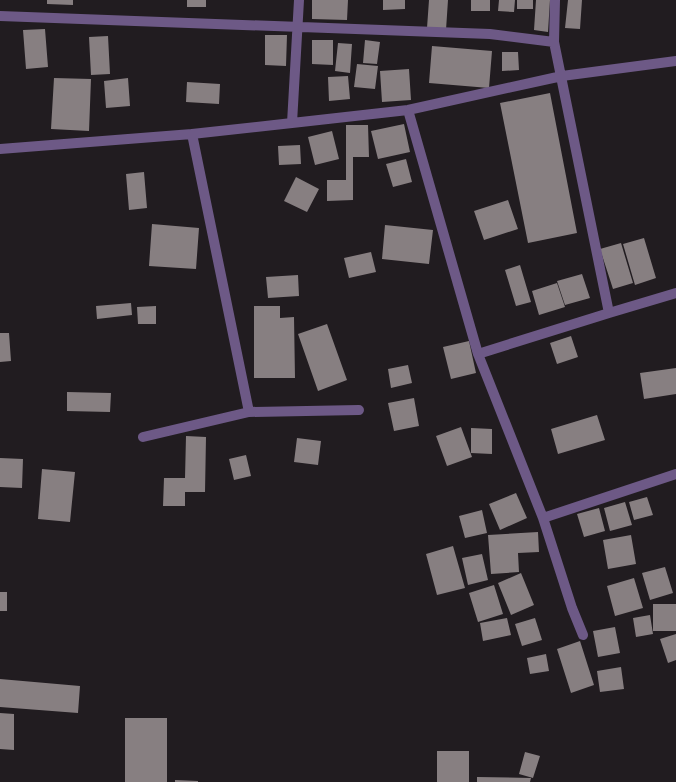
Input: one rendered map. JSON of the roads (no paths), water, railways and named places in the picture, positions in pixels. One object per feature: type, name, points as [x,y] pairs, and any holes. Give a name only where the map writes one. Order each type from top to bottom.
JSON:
[{"type":"street","points":[[292,123],[299,28],[299,0]]},
{"type":"street","points":[[555,0],[554,42],[609,313]]},
{"type":"street","points":[[0,16],[490,34],[554,42]]},
{"type":"street","points":[[0,149],[192,134],[408,110],[562,76],[676,61]]},
{"type":"street","points":[[408,110],[478,354],[543,518],[572,608],[583,635]]},
{"type":"street","points":[[192,134],[249,412]]},
{"type":"street","points":[[478,354],[676,293]]},
{"type":"street","points":[[143,437],[249,412],[359,410]]},
{"type":"street","points":[[543,518],[676,474]]}]
